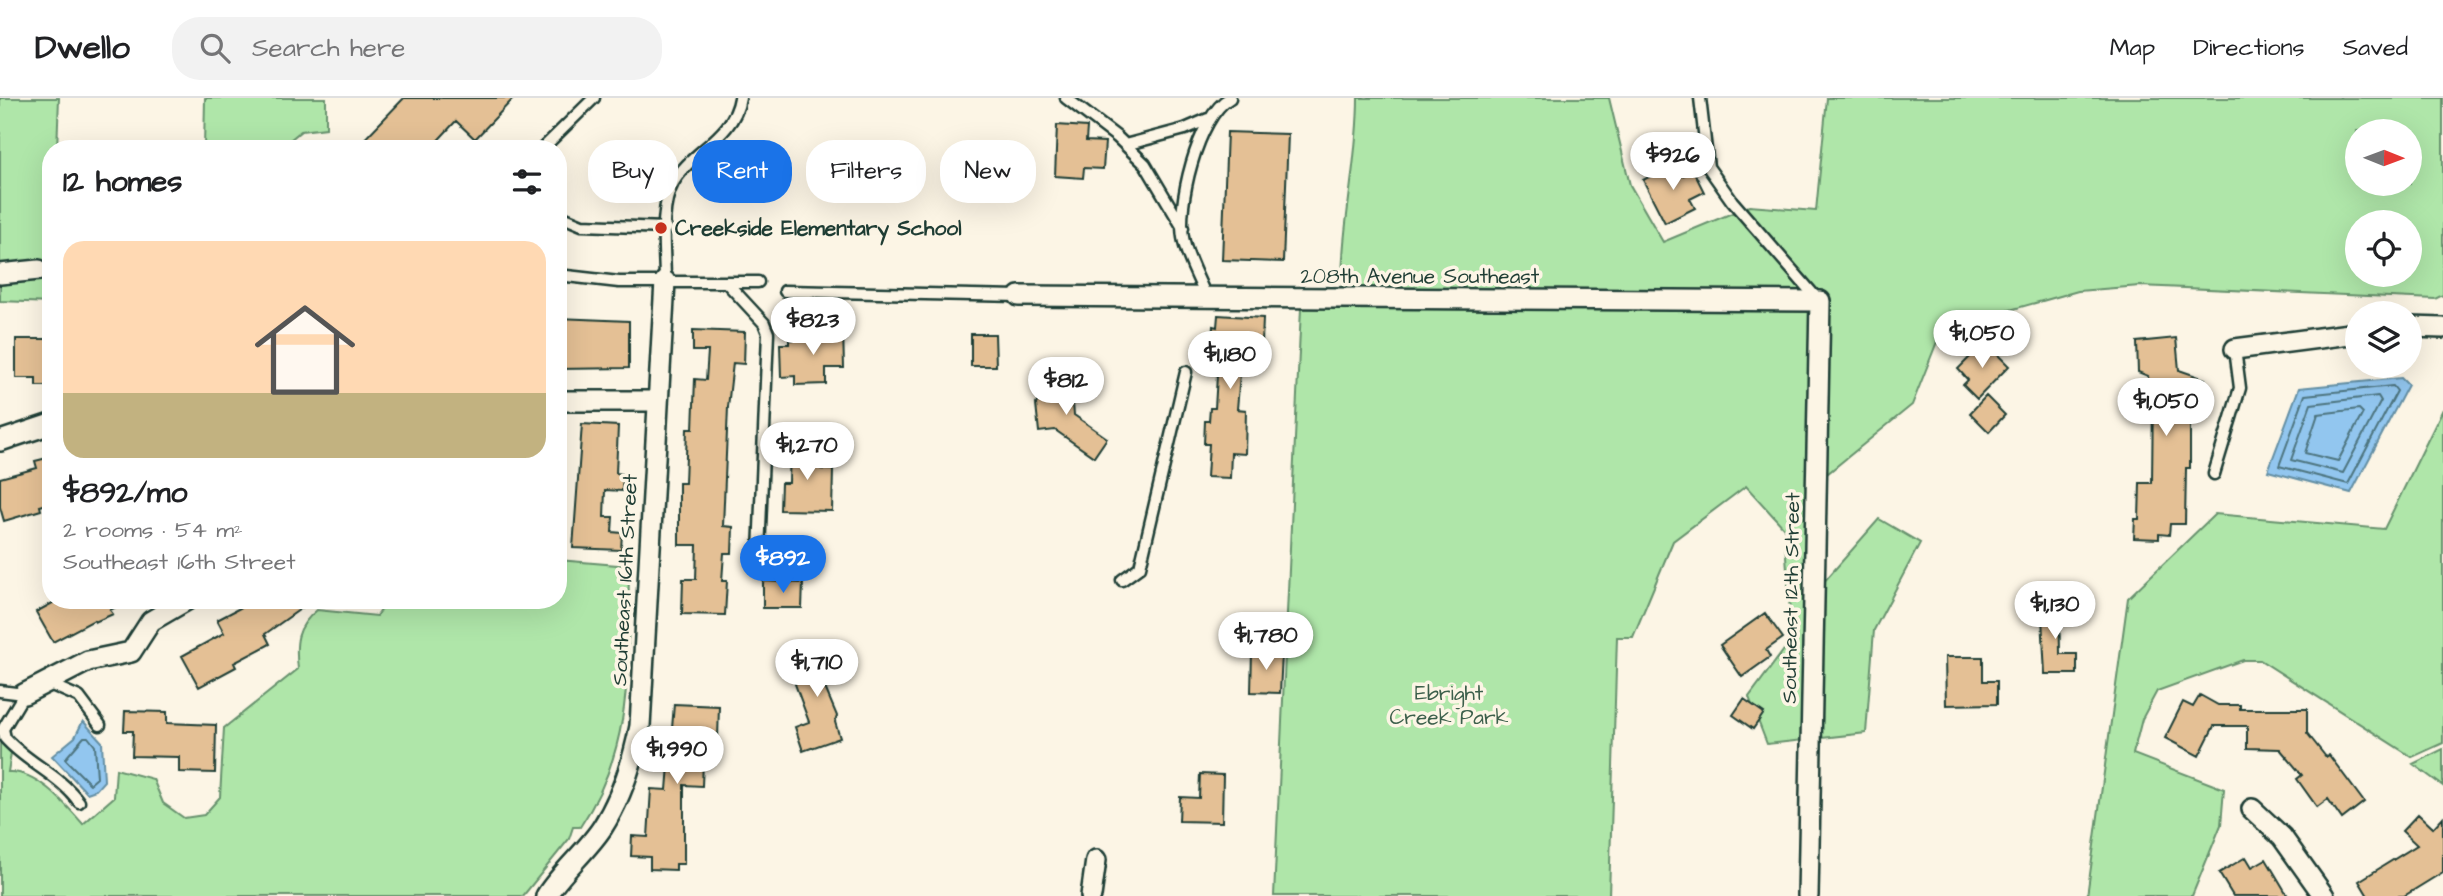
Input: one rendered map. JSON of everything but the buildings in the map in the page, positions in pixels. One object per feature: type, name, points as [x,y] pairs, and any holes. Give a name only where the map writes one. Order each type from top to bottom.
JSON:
[{"type":"street","points":[[0,274],[42,270]]},
{"type":"street","name":"Southeast 16th Street","points":[[547,896],[601,828],[633,758],[643,692],[656,401],[665,281]]},
{"type":"street","name":"208th Avenue Southeast","points":[[1019,296],[1820,301]]},
{"type":"street","name":"Southeast 12th Street","points":[[1808,896],[1820,301]]},
{"type":"street","points":[[2422,327],[2443,328]]},
{"type":"street","points":[[2235,349],[2345,335]]},
{"type":"street","points":[[567,401],[656,401]]},
{"type":"street","points":[[0,441],[42,427]]},
{"type":"street","points":[[24,694],[88,661],[131,652],[151,621],[172,609]]},
{"type":"street","points":[[2252,809],[2282,837],[2324,896]]},
{"type":"street","points":[[1091,896],[1096,860]]},
{"type":"lane","points":[[551,140],[594,98]]},
{"type":"lane","points":[[665,281],[666,228],[673,184],[730,124],[739,109],[740,98]]},
{"type":"lane","points":[[1066,98],[1145,164],[1184,228]]},
{"type":"lane","points":[[1125,145],[1185,130],[1208,119],[1230,98]]},
{"type":"lane","points":[[1700,98],[1708,167],[1732,201],[1820,301]]},
{"type":"lane","points":[[1206,298],[1183,240],[1186,180],[1208,119]]},
{"type":"lane","points":[[567,219],[582,225],[666,228]]},
{"type":"lane","points":[[567,276],[619,282],[758,282]]},
{"type":"lane","points":[[726,282],[764,323],[768,333],[759,552]]},
{"type":"lane","points":[[785,291],[1019,296]]},
{"type":"lane","points":[[2214,474],[2240,388],[2235,349]]},
{"type":"lane","points":[[1122,580],[1140,567],[1186,372]]},
{"type":"lane","points":[[46,682],[79,697],[100,725]]},
{"type":"lane","points":[[0,691],[24,694],[4,729],[5,738],[38,767],[59,780],[79,802]]},
{"type":"green space","points":[[0,98],[59,98],[57,140],[42,140],[42,303],[0,301]]},
{"type":"green space","points":[[205,98],[326,98],[326,128],[301,131],[290,140],[204,140]]},
{"type":"green space","name":"Ebright Creek Park","points":[[1358,98],[1609,98],[1630,185],[1663,242],[1749,206],[1816,211],[1827,98],[2443,98],[2443,295],[2435,299],[2140,286],[2078,291],[1942,329],[1912,405],[1827,474],[1823,583],[1879,519],[1920,543],[1874,630],[1866,733],[1767,744],[1749,697],[1792,639],[1784,528],[1746,486],[1673,541],[1633,637],[1617,637],[1609,896],[1274,896],[1301,308],[1346,308],[1343,305],[1343,253]]},
{"type":"green space","points":[[2443,409],[2443,743],[2412,757],[2260,660],[2243,660],[2157,691],[2142,719],[2133,754],[2224,789],[2221,825],[2192,896],[2087,896],[2128,598],[2215,514],[2384,529]]},
{"type":"green space","points":[[567,561],[629,566],[625,701],[611,765],[598,796],[580,827],[573,827],[569,839],[523,896],[0,896],[0,742],[11,753],[8,772],[29,776],[40,782],[83,824],[114,797],[116,769],[153,779],[163,803],[184,818],[204,815],[220,797],[224,728],[298,669],[298,636],[310,616],[317,610],[377,616],[382,609],[567,609]]},
{"type":"green space","points":[[2443,749],[2443,786],[2413,764]]},
{"type":"water","points":[[2401,378],[2408,385],[2351,493],[2268,471],[2299,388]]},
{"type":"water","points":[[83,721],[102,742],[104,781],[96,790],[87,793],[52,756],[75,737]]},
{"type":"place","name":"Creekside Elementary School","points":[[661,228]]}]
